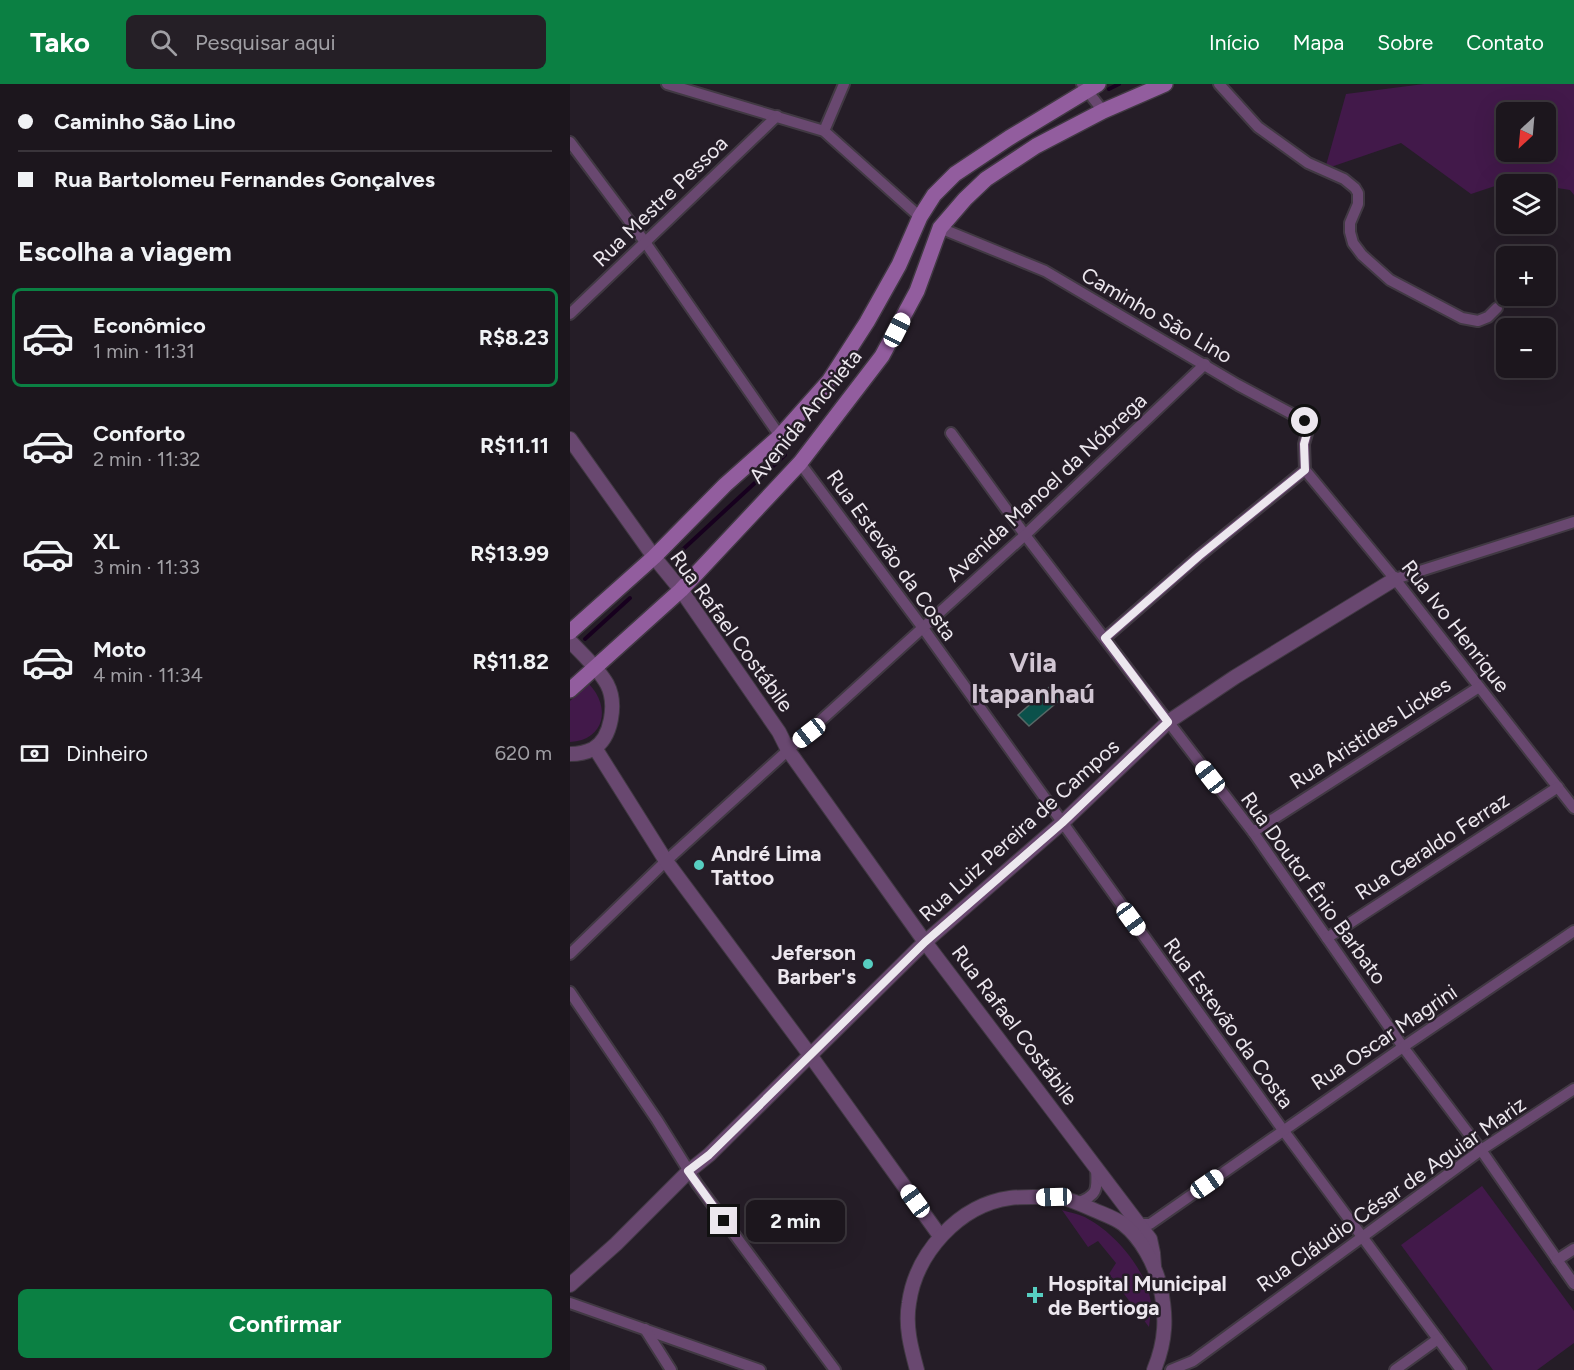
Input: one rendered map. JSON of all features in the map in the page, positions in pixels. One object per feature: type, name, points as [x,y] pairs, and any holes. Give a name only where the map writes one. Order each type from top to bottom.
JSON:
[{"type":"main road","name":"Avenida Anchieta","points":[[570,690],[681,590],[800,463],[882,356],[917,291],[940,228],[965,199],[986,179],[1036,146],[1103,111],[1165,84]]},
{"type":"main road","name":"Avenida Anchieta","points":[[570,632],[654,557],[725,485],[780,436],[829,381],[867,322],[899,265],[920,217],[934,195],[955,174],[1089,86]]},
{"type":"street","points":[[667,84],[824,131],[920,217]]},
{"type":"street","points":[[824,131],[844,84]]},
{"type":"street","points":[[1219,84],[1258,128],[1308,163],[1344,179],[1355,188],[1358,193],[1358,204],[1350,223],[1353,243],[1362,255],[1390,280],[1461,318],[1479,321],[1488,317],[1497,308]]},
{"type":"street","points":[[1089,86],[1103,111]]},
{"type":"street","name":"Rua Mestre Pessoa","points":[[570,314],[777,116]]},
{"type":"street","points":[[570,142],[645,242],[780,436]]},
{"type":"street","name":"Caminho São Lino","points":[[940,228],[1045,271],[1118,316],[1205,364],[1255,395],[1305,421],[1308,430],[1304,444],[1305,470]]},
{"type":"street","name":"Avenida Manoel da Nóbrega","points":[[570,954],[666,861],[1025,535],[1205,364]]},
{"type":"street","name":"Rua Doutor Ênio Barbato","points":[[951,433],[1025,535],[1252,832],[1403,1047],[1481,1150],[1574,1284]]},
{"type":"street","name":"Rua Rafael Costábile","points":[[570,439],[654,557],[681,590],[779,732],[788,750],[925,942],[1150,1239],[1154,1252],[1154,1266]]},
{"type":"street","name":"Rua Estevão da Costa","points":[[800,463],[923,628],[1360,1237],[1461,1370]]},
{"type":"street","points":[[1105,638],[1199,556],[1305,470]]},
{"type":"street","name":"Rua Ivo Henrique","points":[[1305,470],[1395,579],[1574,808]]},
{"type":"street","name":"Rua Luiz Pereira de Campos","points":[[570,1286],[688,1171],[709,1155],[925,942],[1062,823],[1168,722],[1235,676],[1395,579],[1574,522]]},
{"type":"street","points":[[570,641],[609,686],[613,707],[609,726],[595,748],[582,754],[570,754]]},
{"type":"street","name":"Rua Aristides Lickes","points":[[1252,832],[1479,687]]},
{"type":"street","points":[[595,748],[666,861],[810,1055],[940,1236]]},
{"type":"street","name":"Rua Geraldo Ferraz","points":[[1327,938],[1558,787]]},
{"type":"street","name":"Rua Oscar Magrini","points":[[1123,1224],[1150,1224],[1574,931]]},
{"type":"street","points":[[570,992],[657,1120],[688,1171],[836,1370]]},
{"type":"street","name":"Rua Cláudio César de Aguiar Mariz","points":[[1171,1370],[1193,1361],[1481,1150],[1574,1089]]},
{"type":"street","points":[[1077,1203],[1090,1198],[1095,1193],[1096,1167]]},
{"type":"street","points":[[917,1370],[908,1340],[909,1302],[920,1267],[940,1236],[960,1219],[983,1206],[1009,1198],[1054,1197],[1077,1203],[1123,1224],[1137,1239],[1154,1266],[1166,1315],[1164,1339],[1154,1370]]},
{"type":"street","points":[[1557,1260],[1574,1249]]},
{"type":"street","points":[[570,1303],[760,1370]]},
{"type":"street","points":[[644,1328],[671,1370]]},
{"type":"street","points":[[1395,1370],[1438,1339]]},
{"type":"shaded area","points":[[1424,84],[1574,84],[1574,195],[1570,190],[1556,188],[1556,174],[1496,174],[1496,186],[1471,194],[1401,143],[1325,169],[1346,94]]},
{"type":"shaded area","points":[[589,684],[600,702],[601,721],[591,735],[582,740],[570,742],[570,701]]},
{"type":"shaded area","points":[[1482,1186],[1574,1311],[1574,1343],[1537,1370],[1493,1370],[1401,1245]]},
{"type":"shaded area","points":[[1062,1210],[1082,1216],[1099,1226],[1119,1244],[1137,1266],[1151,1303],[1149,1327],[1109,1274],[1116,1263],[1098,1241],[1088,1247]]},
{"type":"building","points":[[1053,684],[1061,699],[1029,726],[1018,715]]},
{"type":"waterway","points":[[1109,89],[1119,84]]},
{"type":"waterway","points":[[678,554],[785,455]]},
{"type":"waterway","points":[[585,639],[630,598]]},
{"type":"place","name":"André Lima Tattoo","points":[[699,865]]},
{"type":"place","name":"Jeferson Barber's","points":[[868,964]]},
{"type":"place","name":"Hospital Municipal de Bertioga","points":[[1035,1295]]},
{"type":"district","name":"Vila Itapanhaú","points":[[1033,678]]},
{"type":"route","points":[[724,1221],[688,1171],[709,1155],[925,942],[1062,823],[1168,722],[1105,638],[1199,556],[1305,470],[1304,444],[1308,425],[1305,421]]}]
